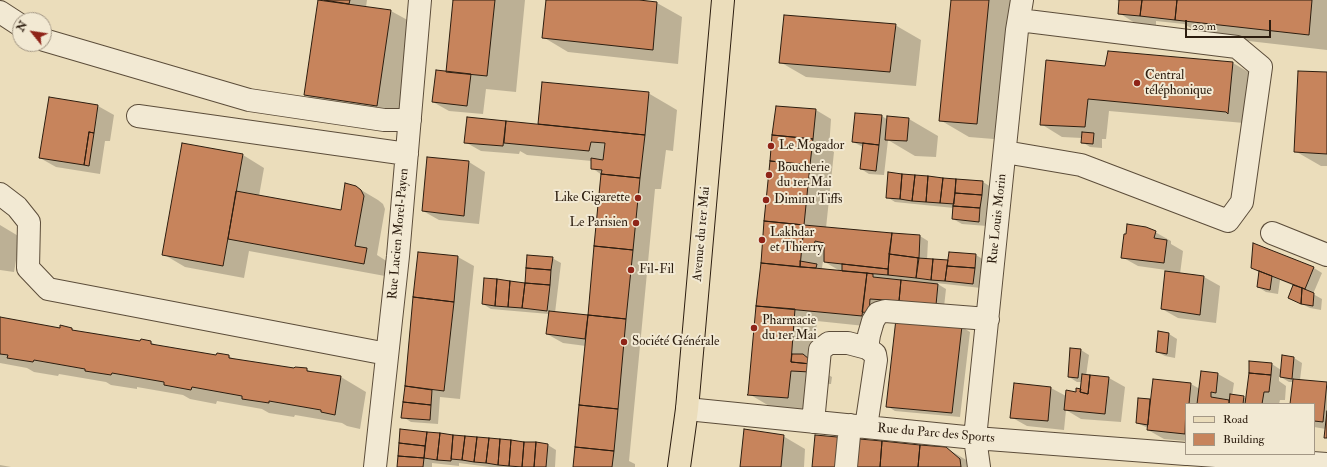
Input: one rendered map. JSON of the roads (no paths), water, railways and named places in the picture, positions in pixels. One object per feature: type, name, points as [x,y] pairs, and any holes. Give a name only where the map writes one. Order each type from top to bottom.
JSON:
[{"type":"main road","name":"Avenue du 1er Mai","points":[[679,467],[687,409],[723,0]]},
{"type":"street","name":"Rue Lucien Morel-Payen","points":[[375,467],[407,154],[420,0]]},
{"type":"street","points":[[1005,152],[1081,165],[1228,220],[1242,202],[1261,67],[1237,47],[1020,10]]},
{"type":"street","name":"Rue Louis Morin","points":[[979,467],[975,438],[1020,10]]},
{"type":"street","points":[[0,12],[12,20]]},
{"type":"street","points":[[52,42],[249,100],[384,120],[410,120]]},
{"type":"street","points":[[138,116],[407,154]]},
{"type":"street","points":[[0,194],[17,208],[29,222],[28,268],[48,289],[387,354]]},
{"type":"street","points":[[1272,233],[1327,255]]},
{"type":"street","points":[[867,348],[873,321],[878,313],[885,311],[988,319]]},
{"type":"street","points":[[813,422],[820,350],[829,343],[848,343],[867,348],[875,354],[876,360],[846,467]]},
{"type":"street","name":"Rue du Parc des Sports","points":[[687,409],[975,438],[1185,454]]},
{"type":"street","name":"Rue du Parc des Sports","points":[[1201,455],[1327,464]]},
{"type":"place","name":"Central téléphonique","points":[[1137,83]]},
{"type":"place","name":"Le Mogador","points":[[771,146]]},
{"type":"place","name":"Boucherie du 1er Mai","points":[[769,175]]},
{"type":"place","name":"Like Cigarette","points":[[638,198]]},
{"type":"place","name":"Diminu Tiffs","points":[[766,200]]},
{"type":"place","name":"Le Parisien","points":[[636,223]]},
{"type":"place","name":"Lakhdar et Thierry","points":[[762,240]]},
{"type":"place","name":"Fil-Fil","points":[[631,270]]},
{"type":"place","name":"Pharmacie du 1er Mai","points":[[754,328]]},
{"type":"place","name":"Société Générale","points":[[624,342]]}]
